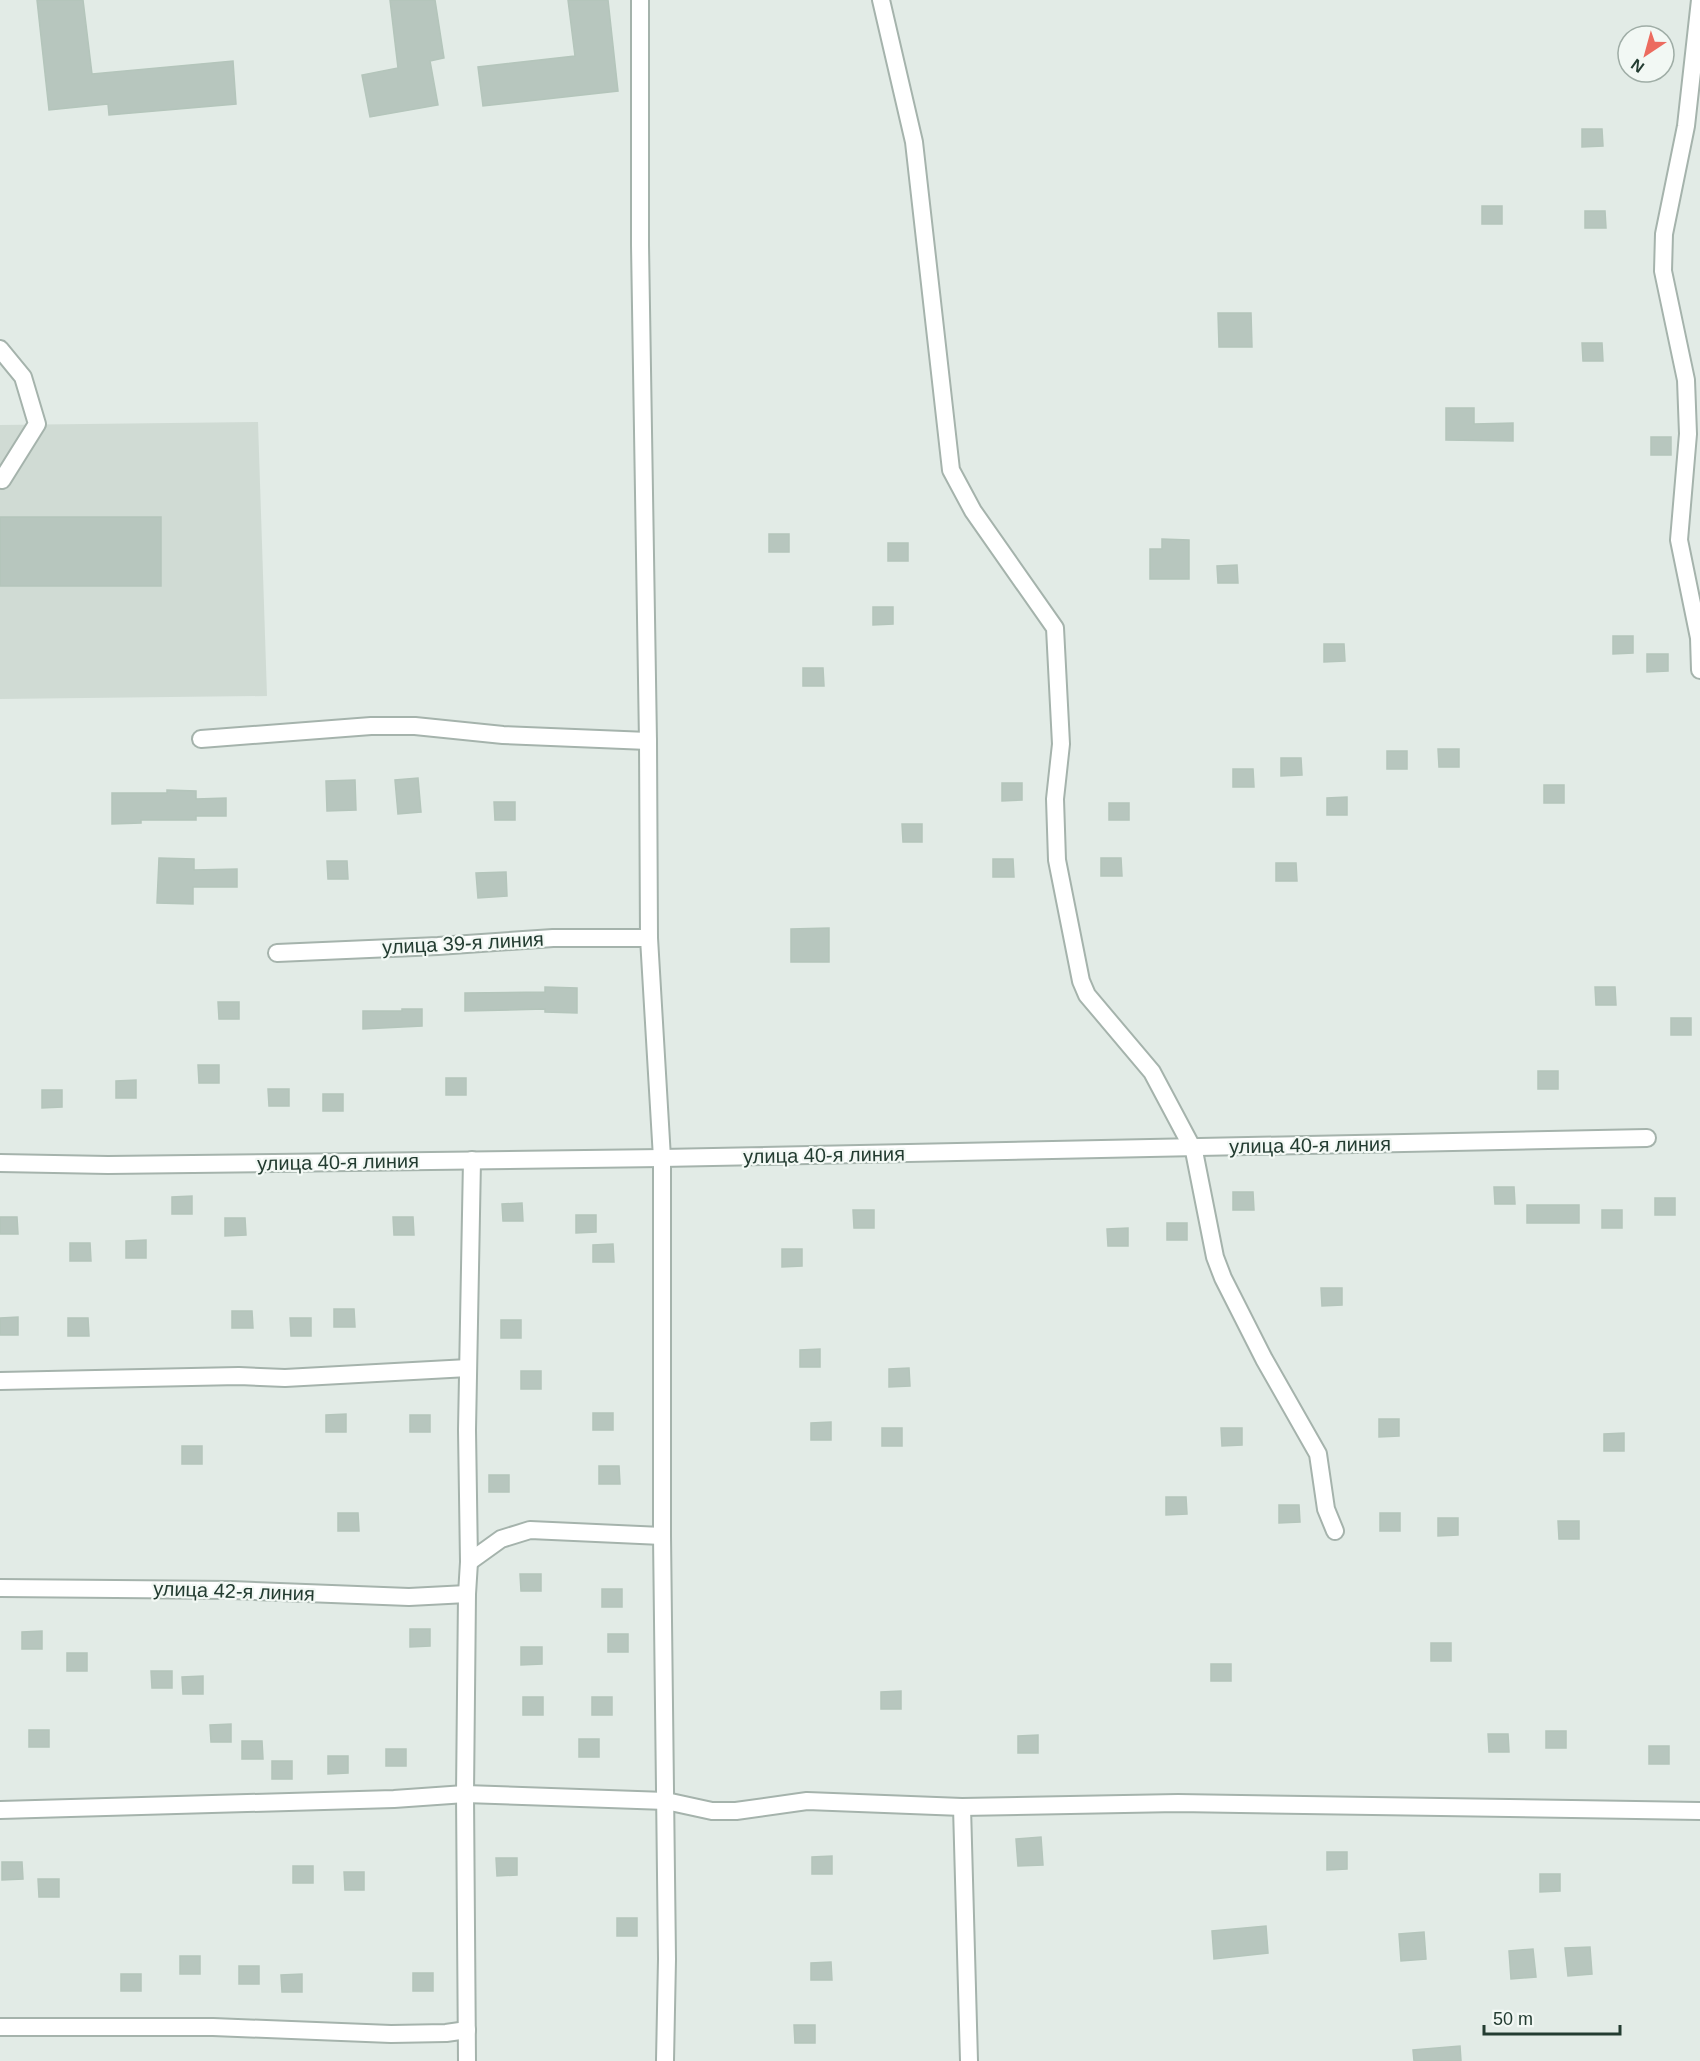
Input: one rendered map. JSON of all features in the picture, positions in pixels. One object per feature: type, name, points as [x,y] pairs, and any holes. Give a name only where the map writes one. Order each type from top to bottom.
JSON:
[{"type":"street","points":[[640,0],[640,245],[649,938],[662,1158],[662,1536],[667,1959],[665,2061]]},
{"type":"street","points":[[881,0],[914,142],[951,470],[973,511],[1055,628],[1061,744],[1054,799],[1057,860],[1081,981],[1087,995],[1152,1072],[1192,1147],[1215,1257],[1223,1278],[1264,1359],[1318,1454],[1326,1509],[1335,1531]]},
{"type":"street","points":[[1700,0],[1686,126],[1664,234],[1663,271],[1686,380],[1688,434],[1679,540],[1699,638],[1700,670]]},
{"type":"street","points":[[0,349],[23,377],[38,424],[2,480]]},
{"type":"street","points":[[201,739],[371,726],[415,726],[503,735],[648,741]]},
{"type":"street","name":"улица 39-я линия","points":[[277,952],[438,946],[553,938],[649,938]]},
{"type":"street","name":"улица 40-я линия","points":[[0,1163],[108,1165],[662,1158],[1647,1138]]},
{"type":"street","points":[[467,2061],[465,1794],[472,1160]]},
{"type":"street","points":[[0,1381],[239,1376],[285,1378],[468,1368]]},
{"type":"street","points":[[469,1562],[501,1539],[530,1530],[662,1536]]},
{"type":"street","name":"улица 42-я линия","points":[[0,1588],[231,1590],[409,1597],[467,1594]]},
{"type":"street","points":[[0,1810],[394,1799],[465,1794],[666,1801],[712,1811],[736,1811],[807,1802],[962,1807],[1178,1803],[1700,1811]]},
{"type":"street","points":[[962,1807],[969,2061]]},
{"type":"street","points":[[0,2027],[213,2027],[391,2034],[446,2033],[467,2030]]},
{"type":"shaded area","points":[[258,422],[267,696],[0,699],[0,425]]},
{"type":"building","points":[[37,0],[83,0],[92,74],[233,61],[236,104],[109,115],[108,104],[49,110]]},
{"type":"building","points":[[390,0],[435,0],[444,58],[430,61],[438,105],[370,117],[362,75],[398,68]]},
{"type":"building","points":[[568,0],[608,0],[618,91],[483,106],[478,67],[575,56]]},
{"type":"building","points":[[1582,129],[1602,129],[1603,146],[1582,147]]},
{"type":"building","points":[[1482,206],[1502,206],[1502,224],[1482,224]]},
{"type":"building","points":[[1585,211],[1605,211],[1606,228],[1585,228]]},
{"type":"building","points":[[1218,313],[1251,313],[1252,347],[1219,347]]},
{"type":"building","points":[[1582,343],[1602,343],[1603,361],[1583,361]]},
{"type":"building","points":[[1446,408],[1474,408],[1474,424],[1513,423],[1513,441],[1446,440]]},
{"type":"building","points":[[1651,437],[1671,437],[1671,455],[1651,455]]},
{"type":"building","points":[[0,517],[161,517],[161,586],[0,586]]},
{"type":"building","points":[[769,534],[789,534],[789,552],[769,552]]},
{"type":"building","points":[[1162,539],[1189,540],[1189,579],[1150,579],[1150,549],[1162,549]]},
{"type":"building","points":[[888,543],[908,543],[908,561],[888,561]]},
{"type":"building","points":[[1237,565],[1238,583],[1218,583],[1217,566]]},
{"type":"building","points":[[873,607],[893,607],[893,624],[873,625]]},
{"type":"building","points":[[1613,636],[1633,636],[1633,653],[1613,654]]},
{"type":"building","points":[[1324,644],[1344,644],[1345,661],[1324,662]]},
{"type":"building","points":[[1647,654],[1668,654],[1668,671],[1647,672]]},
{"type":"building","points":[[803,668],[823,668],[824,686],[803,686]]},
{"type":"building","points":[[1438,749],[1459,749],[1459,767],[1439,767]]},
{"type":"building","points":[[1387,751],[1407,751],[1407,769],[1387,769]]},
{"type":"building","points":[[1281,758],[1301,758],[1302,775],[1281,776]]},
{"type":"building","points":[[1233,769],[1253,769],[1254,787],[1233,787]]},
{"type":"building","points":[[418,778],[421,812],[398,814],[395,780]]},
{"type":"building","points":[[355,780],[356,810],[327,811],[326,781]]},
{"type":"building","points":[[1002,783],[1022,783],[1022,800],[1002,801]]},
{"type":"building","points":[[1544,785],[1564,785],[1564,803],[1544,803]]},
{"type":"building","points":[[167,790],[196,791],[196,799],[226,798],[226,816],[196,816],[196,820],[141,820],[141,823],[112,824],[112,793],[167,793]]},
{"type":"building","points":[[1347,797],[1347,815],[1327,815],[1327,798]]},
{"type":"building","points":[[494,802],[515,802],[515,820],[495,820]]},
{"type":"building","points":[[1109,803],[1129,803],[1129,820],[1109,820]]},
{"type":"building","points":[[902,824],[922,824],[922,842],[903,842]]},
{"type":"building","points":[[159,858],[194,859],[194,870],[237,869],[237,887],[193,887],[193,904],[157,903]]},
{"type":"building","points":[[1101,858],[1121,858],[1122,876],[1101,876]]},
{"type":"building","points":[[993,859],[1013,859],[1014,877],[993,877]]},
{"type":"building","points":[[327,861],[347,861],[348,879],[328,879]]},
{"type":"building","points":[[1276,863],[1296,863],[1297,881],[1276,881]]},
{"type":"building","points":[[506,872],[507,896],[478,898],[476,873]]},
{"type":"building","points":[[829,928],[829,962],[791,962],[791,929]]},
{"type":"building","points":[[545,987],[577,988],[577,1013],[545,1012],[545,1009],[465,1011],[465,993],[545,992]]},
{"type":"building","points":[[1595,987],[1615,987],[1616,1005],[1596,1005]]},
{"type":"building","points":[[218,1002],[239,1002],[239,1019],[219,1019]]},
{"type":"building","points":[[402,1009],[422,1009],[422,1026],[363,1029],[363,1011],[402,1011]]},
{"type":"building","points":[[1671,1018],[1691,1018],[1691,1035],[1671,1035]]},
{"type":"building","points":[[198,1065],[219,1065],[219,1083],[199,1083]]},
{"type":"building","points":[[1538,1071],[1558,1071],[1558,1089],[1538,1089]]},
{"type":"building","points":[[446,1078],[466,1078],[466,1095],[446,1095]]},
{"type":"building","points":[[136,1080],[136,1098],[116,1098],[116,1081]]},
{"type":"building","points":[[268,1089],[289,1089],[289,1106],[269,1106]]},
{"type":"building","points":[[42,1090],[62,1090],[62,1107],[42,1108]]},
{"type":"building","points":[[323,1094],[343,1094],[343,1111],[323,1111]]},
{"type":"building","points":[[1494,1187],[1514,1187],[1515,1204],[1495,1204]]},
{"type":"building","points":[[1233,1192],[1253,1192],[1254,1210],[1233,1210]]},
{"type":"building","points":[[192,1196],[192,1214],[172,1214],[172,1197]]},
{"type":"building","points":[[1655,1198],[1675,1198],[1675,1215],[1655,1215]]},
{"type":"building","points":[[522,1203],[523,1221],[503,1221],[502,1204]]},
{"type":"building","points":[[1527,1205],[1579,1205],[1579,1223],[1527,1223]]},
{"type":"building","points":[[853,1210],[874,1210],[874,1228],[854,1228]]},
{"type":"building","points":[[1602,1210],[1622,1210],[1622,1228],[1602,1228]]},
{"type":"building","points":[[576,1215],[596,1215],[596,1232],[576,1233]]},
{"type":"building","points":[[0,1217],[17,1217],[18,1234],[0,1234]]},
{"type":"building","points":[[393,1217],[413,1217],[414,1235],[394,1235]]},
{"type":"building","points":[[225,1218],[245,1218],[246,1235],[225,1236]]},
{"type":"building","points":[[1167,1223],[1187,1223],[1187,1240],[1167,1240]]},
{"type":"building","points":[[1128,1228],[1128,1246],[1108,1246],[1107,1229]]},
{"type":"building","points":[[146,1240],[146,1258],[126,1258],[126,1241]]},
{"type":"building","points":[[70,1243],[90,1243],[91,1261],[70,1261]]},
{"type":"building","points":[[613,1244],[614,1262],[593,1262],[593,1245]]},
{"type":"building","points":[[782,1249],[802,1249],[802,1266],[782,1267]]},
{"type":"building","points":[[1321,1288],[1342,1288],[1342,1305],[1322,1306]]},
{"type":"building","points":[[334,1309],[354,1309],[355,1327],[334,1327]]},
{"type":"building","points":[[232,1311],[252,1311],[253,1328],[232,1328]]},
{"type":"building","points":[[18,1317],[18,1335],[0,1335],[0,1318]]},
{"type":"building","points":[[68,1318],[88,1318],[89,1336],[68,1336]]},
{"type":"building","points":[[290,1318],[311,1318],[311,1336],[291,1336]]},
{"type":"building","points":[[501,1320],[521,1320],[521,1338],[501,1338]]},
{"type":"building","points":[[820,1349],[820,1367],[800,1367],[800,1350]]},
{"type":"building","points":[[909,1368],[910,1386],[889,1387],[889,1369]]},
{"type":"building","points":[[521,1371],[541,1371],[541,1389],[521,1389]]},
{"type":"building","points":[[593,1413],[613,1413],[613,1430],[593,1430]]},
{"type":"building","points":[[346,1414],[346,1432],[326,1432],[326,1415]]},
{"type":"building","points":[[410,1415],[430,1415],[430,1432],[410,1432]]},
{"type":"building","points":[[1379,1419],[1399,1419],[1399,1436],[1379,1437]]},
{"type":"building","points":[[831,1422],[831,1440],[811,1440],[811,1423]]},
{"type":"building","points":[[882,1428],[902,1428],[902,1446],[882,1446]]},
{"type":"building","points":[[1221,1428],[1242,1428],[1242,1445],[1222,1446]]},
{"type":"building","points":[[1624,1433],[1624,1451],[1604,1451],[1604,1434]]},
{"type":"building","points":[[182,1446],[202,1446],[202,1464],[182,1464]]},
{"type":"building","points":[[599,1466],[619,1466],[620,1484],[599,1484]]},
{"type":"building","points":[[489,1475],[509,1475],[509,1492],[489,1492]]},
{"type":"building","points":[[1166,1497],[1186,1497],[1187,1514],[1166,1515]]},
{"type":"building","points":[[1279,1505],[1299,1505],[1300,1522],[1279,1523]]},
{"type":"building","points":[[338,1513],[358,1513],[359,1531],[338,1531]]},
{"type":"building","points":[[1380,1513],[1400,1513],[1400,1531],[1380,1531]]},
{"type":"building","points":[[1438,1518],[1458,1518],[1458,1535],[1438,1536]]},
{"type":"building","points":[[1558,1521],[1579,1521],[1579,1539],[1559,1539]]},
{"type":"building","points":[[520,1574],[541,1574],[541,1591],[521,1591]]},
{"type":"building","points":[[602,1589],[622,1589],[622,1607],[602,1607]]},
{"type":"building","points":[[410,1629],[430,1629],[430,1646],[410,1647]]},
{"type":"building","points":[[42,1631],[42,1649],[22,1649],[22,1632]]},
{"type":"building","points":[[608,1634],[628,1634],[628,1652],[608,1652]]},
{"type":"building","points":[[1431,1643],[1451,1643],[1451,1661],[1431,1661]]},
{"type":"building","points":[[521,1647],[542,1647],[542,1664],[521,1665]]},
{"type":"building","points":[[67,1653],[87,1653],[87,1671],[67,1671]]},
{"type":"building","points":[[1211,1664],[1231,1664],[1231,1681],[1211,1681]]},
{"type":"building","points":[[151,1671],[172,1671],[172,1688],[152,1688]]},
{"type":"building","points":[[203,1676],[203,1694],[183,1694],[182,1677]]},
{"type":"building","points":[[901,1691],[901,1709],[881,1709],[881,1692]]},
{"type":"building","points":[[523,1697],[543,1697],[543,1715],[523,1715]]},
{"type":"building","points":[[592,1697],[612,1697],[612,1715],[592,1715]]},
{"type":"building","points":[[231,1724],[231,1742],[211,1742],[210,1725]]},
{"type":"building","points":[[29,1730],[49,1730],[49,1747],[29,1747]]},
{"type":"building","points":[[1546,1731],[1566,1731],[1566,1748],[1546,1748]]},
{"type":"building","points":[[1488,1734],[1508,1734],[1509,1752],[1489,1752]]},
{"type":"building","points":[[1038,1735],[1038,1753],[1018,1753],[1018,1736]]},
{"type":"building","points":[[579,1739],[599,1739],[599,1757],[579,1757]]},
{"type":"building","points":[[242,1741],[262,1741],[263,1759],[242,1759]]},
{"type":"building","points":[[1649,1746],[1669,1746],[1669,1764],[1649,1764]]},
{"type":"building","points":[[386,1749],[406,1749],[406,1766],[386,1766]]},
{"type":"building","points":[[328,1756],[348,1756],[348,1773],[328,1774]]},
{"type":"building","points":[[272,1761],[292,1761],[292,1779],[272,1779]]},
{"type":"building","points":[[1041,1837],[1043,1865],[1018,1866],[1016,1839]]},
{"type":"building","points":[[1327,1852],[1347,1852],[1347,1869],[1327,1870]]},
{"type":"building","points":[[832,1856],[832,1874],[812,1874],[812,1857]]},
{"type":"building","points":[[496,1858],[517,1858],[517,1875],[497,1876]]},
{"type":"building","points":[[2,1862],[22,1862],[23,1879],[2,1880]]},
{"type":"building","points":[[293,1866],[313,1866],[313,1883],[293,1883]]},
{"type":"building","points":[[344,1872],[364,1872],[364,1890],[345,1890]]},
{"type":"building","points":[[1540,1874],[1560,1874],[1560,1891],[1540,1892]]},
{"type":"building","points":[[38,1879],[59,1879],[59,1897],[39,1897]]},
{"type":"building","points":[[617,1918],[637,1918],[637,1936],[617,1936]]},
{"type":"building","points":[[1266,1926],[1268,1953],[1214,1959],[1212,1931]]},
{"type":"building","points":[[1424,1932],[1426,1959],[1401,1961],[1399,1934]]},
{"type":"building","points":[[1590,1947],[1592,1974],[1568,1976],[1565,1948]]},
{"type":"building","points":[[1533,1949],[1536,1977],[1511,1979],[1509,1951]]},
{"type":"building","points":[[180,1956],[200,1956],[200,1974],[180,1974]]},
{"type":"building","points":[[831,1962],[832,1980],[811,1980],[811,1963]]},
{"type":"building","points":[[239,1966],[259,1966],[259,1984],[239,1984]]},
{"type":"building","points":[[413,1973],[433,1973],[433,1991],[413,1991]]},
{"type":"building","points":[[121,1974],[141,1974],[141,1991],[121,1991]]},
{"type":"building","points":[[302,1974],[302,1992],[282,1992],[281,1975]]},
{"type":"building","points":[[794,2025],[815,2025],[815,2043],[795,2043]]},
{"type":"building","points":[[1460,2046],[1461,2061],[1414,2061],[1413,2050]]}]
